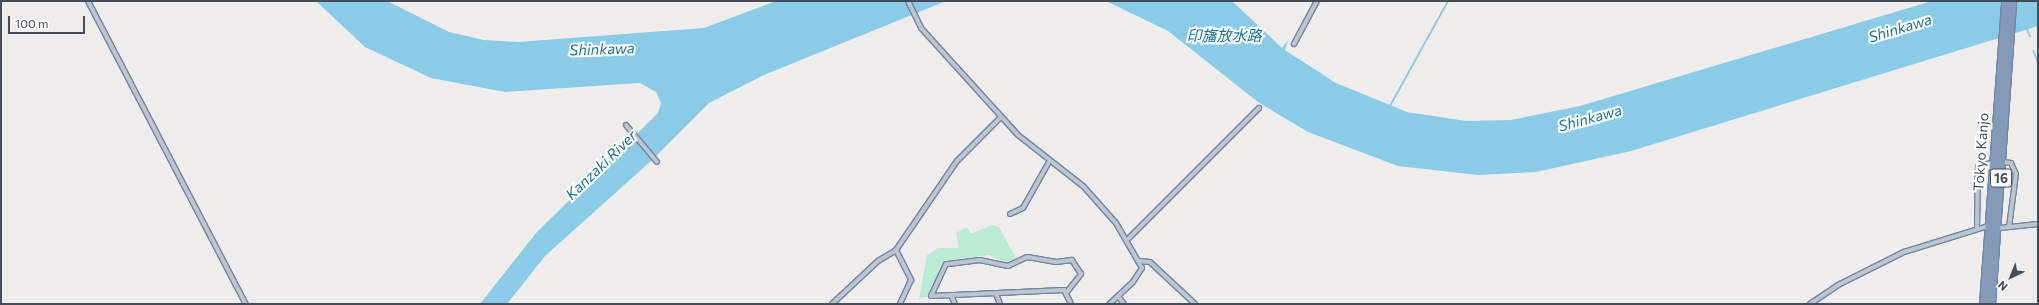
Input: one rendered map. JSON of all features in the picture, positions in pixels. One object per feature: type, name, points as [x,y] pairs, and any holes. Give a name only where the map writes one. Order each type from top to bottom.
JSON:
[{"type":"highway","name":"Tokyo Kanjo","points":[[1991,304],[2002,162],[2006,1]]},
{"type":"highway","name":"Tokyo Kanjo","points":[[1984,304],[1993,162],[2012,1]]},
{"type":"street","points":[[88,1],[246,304]]},
{"type":"street","points":[[908,1],[916,21],[1001,117],[1049,162],[1095,197],[1127,240],[1140,261],[1139,274],[1109,304]]},
{"type":"street","points":[[1294,44],[1317,1]]},
{"type":"street","points":[[1127,240],[1259,108]]},
{"type":"street","points":[[832,304],[878,261],[896,250],[957,161],[1001,117]]},
{"type":"street","points":[[626,125],[630,134],[657,162]]},
{"type":"street","points":[[1010,214],[1023,208],[1049,162]]},
{"type":"street","points":[[1977,228],[1978,167],[1993,162]]},
{"type":"street","points":[[2002,162],[2011,163],[2016,174],[2009,227]]},
{"type":"street","points":[[2000,228],[2038,224]]},
{"type":"street","points":[[1810,304],[1838,285],[1904,252],[1946,241],[1977,228],[1985,227]]},
{"type":"street","points":[[896,250],[911,280],[900,304]]},
{"type":"street","points":[[1027,257],[1056,262],[1072,260],[1081,274],[1067,292],[951,295],[931,296],[946,264],[980,260],[1008,266],[1027,257]]},
{"type":"street","points":[[1140,261],[1155,266],[1195,304]]},
{"type":"street","points":[[1067,292],[1071,304]]},
{"type":"street","points":[[996,294],[1000,304]]},
{"type":"street","points":[[951,295],[955,304]]},
{"type":"street","points":[[1118,296],[1124,304]]},
{"type":"green space","points":[[992,225],[999,227],[1016,258],[1006,263],[989,255],[947,261],[930,296],[919,299],[927,255],[938,248],[959,248],[956,233],[967,227],[971,234]]},
{"type":"water","name":"Shinkawa","points":[[316,1],[387,1],[449,32],[484,40],[518,42],[704,28],[776,1],[946,1],[764,75],[709,103],[651,161],[545,256],[507,304],[480,304],[536,233],[658,113],[661,103],[656,92],[640,83],[505,92],[431,78],[365,47]]},
{"type":"water","name":"印旛放水路","points":[[1106,1],[1232,1],[1282,48],[1288,40],[1285,50],[1336,83],[1407,112],[1466,121],[1511,120],[1580,106],[1932,1],[2038,1],[2038,26],[1631,151],[1536,172],[1478,175],[1398,166],[1308,132],[1258,102],[1168,31]]},
{"type":"waterway","points":[[1389,108],[1448,1]]},
{"type":"waterway","points":[[2027,28],[2030,36]]},
{"type":"waterway","points":[[2034,51],[2038,62]]},
{"type":"water label","name":"Kanzaki River","points":[[601,165]]}]
